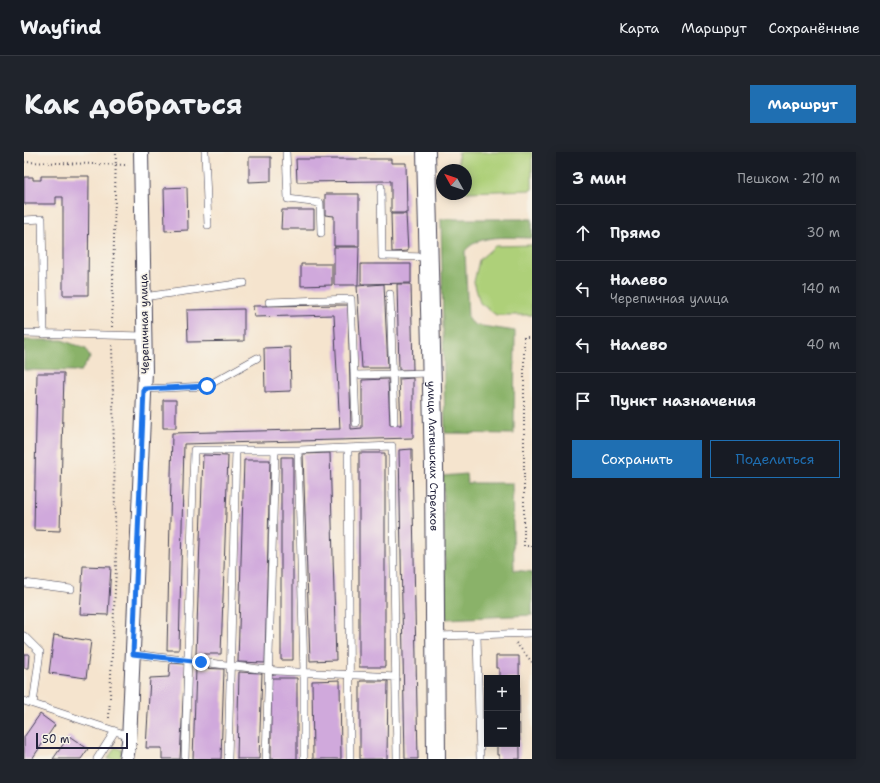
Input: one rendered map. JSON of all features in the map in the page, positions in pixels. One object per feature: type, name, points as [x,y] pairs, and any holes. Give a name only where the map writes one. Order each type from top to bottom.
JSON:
[{"type":"street","name":"улица Латышских Стрелков","points":[[426,152],[432,372],[436,759]]},
{"type":"street","name":"Черепичная улица","points":[[126,759],[130,736],[144,389],[141,158]]},
{"type":"lane","points":[[205,152],[208,225]]},
{"type":"lane","points":[[286,152],[288,199],[320,203],[321,233]]},
{"type":"lane","points":[[381,187],[382,256],[429,258]]},
{"type":"lane","points":[[24,220],[42,219],[44,334]]},
{"type":"lane","points":[[143,297],[244,283]]},
{"type":"lane","points":[[390,294],[394,422]]},
{"type":"lane","points":[[269,302],[351,299],[356,423]]},
{"type":"lane","points":[[24,333],[144,336]]},
{"type":"lane","points":[[144,389],[207,386],[257,358]]},
{"type":"lane","points":[[355,375],[432,372]]},
{"type":"lane","points":[[185,759],[194,450],[298,450],[392,446],[396,759]]},
{"type":"lane","points":[[348,448],[348,676],[350,759]]},
{"type":"lane","points":[[228,759],[236,450]]},
{"type":"lane","points":[[266,759],[275,450]]},
{"type":"lane","points":[[298,450],[304,673],[304,759]]},
{"type":"lane","points":[[24,583],[71,588]]},
{"type":"lane","points":[[434,636],[532,633]]},
{"type":"lane","points":[[477,635],[480,759]]},
{"type":"lane","points":[[24,636],[40,652],[34,704]]},
{"type":"lane","points":[[133,654],[268,670],[348,676],[396,677]]},
{"type":"lane","points":[[24,701],[130,736]]},
{"type":"lane","points":[[97,759],[115,731]]},
{"type":"path","points":[[115,731],[109,718],[116,568],[112,335],[116,152]]},
{"type":"path","points":[[24,162],[116,165],[141,158]]},
{"type":"path","points":[[532,337],[524,336],[523,454],[524,546],[532,546]]},
{"type":"path","points":[[508,634],[532,662]]},
{"type":"green space","points":[[458,152],[532,152],[532,190],[472,192],[472,164],[459,164]]},
{"type":"green space","points":[[441,219],[532,219],[532,238],[505,237],[487,239],[478,241],[465,251],[468,319],[475,325],[515,331],[514,434],[445,433]]},
{"type":"green space","points":[[532,245],[532,315],[496,315],[480,303],[474,282],[479,260],[495,246]]},
{"type":"green space","points":[[24,340],[62,340],[86,349],[90,358],[81,371],[24,370]]},
{"type":"green space","points":[[466,474],[467,483],[512,483],[514,570],[532,572],[532,615],[446,619],[443,476]]},
{"type":"green space","points":[[115,747],[122,750],[120,759],[108,759]]},
{"type":"building","points":[[249,157],[271,157],[271,181],[249,182]]},
{"type":"building","points":[[296,159],[391,159],[391,163],[406,163],[407,213],[391,213],[391,181],[297,182]]},
{"type":"building","points":[[41,176],[89,176],[88,295],[63,295],[63,197],[56,197],[56,204],[24,204],[24,177],[33,177],[33,180],[41,180]]},
{"type":"building","points":[[187,187],[188,230],[165,231],[164,188]]},
{"type":"building","points":[[325,194],[359,194],[359,246],[334,246],[334,216],[325,215]]},
{"type":"building","points":[[282,210],[314,210],[314,229],[281,229]]},
{"type":"building","points":[[391,214],[406,214],[408,251],[392,252]]},
{"type":"building","points":[[334,247],[359,247],[358,285],[334,285]]},
{"type":"building","points":[[301,264],[332,264],[332,285],[301,286]]},
{"type":"building","points":[[361,264],[411,264],[411,283],[361,284]]},
{"type":"building","points":[[384,284],[388,368],[362,368],[357,286]]},
{"type":"building","points":[[397,284],[411,284],[413,370],[399,370]]},
{"type":"building","points":[[348,305],[351,429],[362,428],[362,380],[388,379],[390,425],[401,425],[399,379],[413,378],[413,438],[184,444],[179,650],[167,650],[172,433],[340,429],[334,315],[254,317],[253,306]]},
{"type":"building","points":[[244,309],[244,341],[188,342],[187,310]]},
{"type":"building","points":[[290,347],[291,391],[265,392],[264,348]]},
{"type":"building","points":[[37,373],[64,373],[60,531],[34,530]]},
{"type":"building","points":[[163,400],[176,400],[176,428],[163,428]]},
{"type":"building","points":[[412,449],[418,759],[405,759],[399,450]]},
{"type":"building","points":[[330,453],[336,660],[310,661],[303,454]]},
{"type":"building","points":[[359,453],[385,453],[385,667],[359,667]]},
{"type":"building","points":[[203,455],[228,456],[221,654],[196,654]]},
{"type":"building","points":[[281,457],[293,457],[293,660],[281,660]]},
{"type":"building","points":[[244,460],[270,460],[265,663],[238,662]]},
{"type":"building","points":[[83,566],[111,567],[108,615],[80,614]]},
{"type":"building","points":[[54,635],[91,641],[86,678],[49,673]]},
{"type":"building","points":[[24,654],[29,654],[28,668],[24,668]]},
{"type":"building","points":[[496,656],[519,656],[519,675],[499,675],[499,668],[496,668]]},
{"type":"building","points":[[170,663],[185,664],[180,759],[162,759],[162,748],[146,748],[150,678],[169,677]]},
{"type":"building","points":[[196,668],[224,669],[221,759],[193,759]]},
{"type":"building","points":[[239,672],[262,673],[259,759],[237,759]]},
{"type":"building","points":[[271,678],[297,678],[297,759],[271,759]]},
{"type":"building","points":[[340,680],[341,759],[313,759],[312,681]]},
{"type":"building","points":[[360,681],[388,681],[387,759],[360,759]]},
{"type":"building","points":[[40,714],[55,725],[32,759],[24,759],[24,737]]},
{"type":"building","points":[[69,736],[88,749],[81,759],[53,759]]},
{"type":"building","points":[[497,747],[520,747],[520,759],[499,759],[499,755],[497,755]]},
{"type":"route","points":[[201,662],[133,654],[144,389],[207,386]]}]
